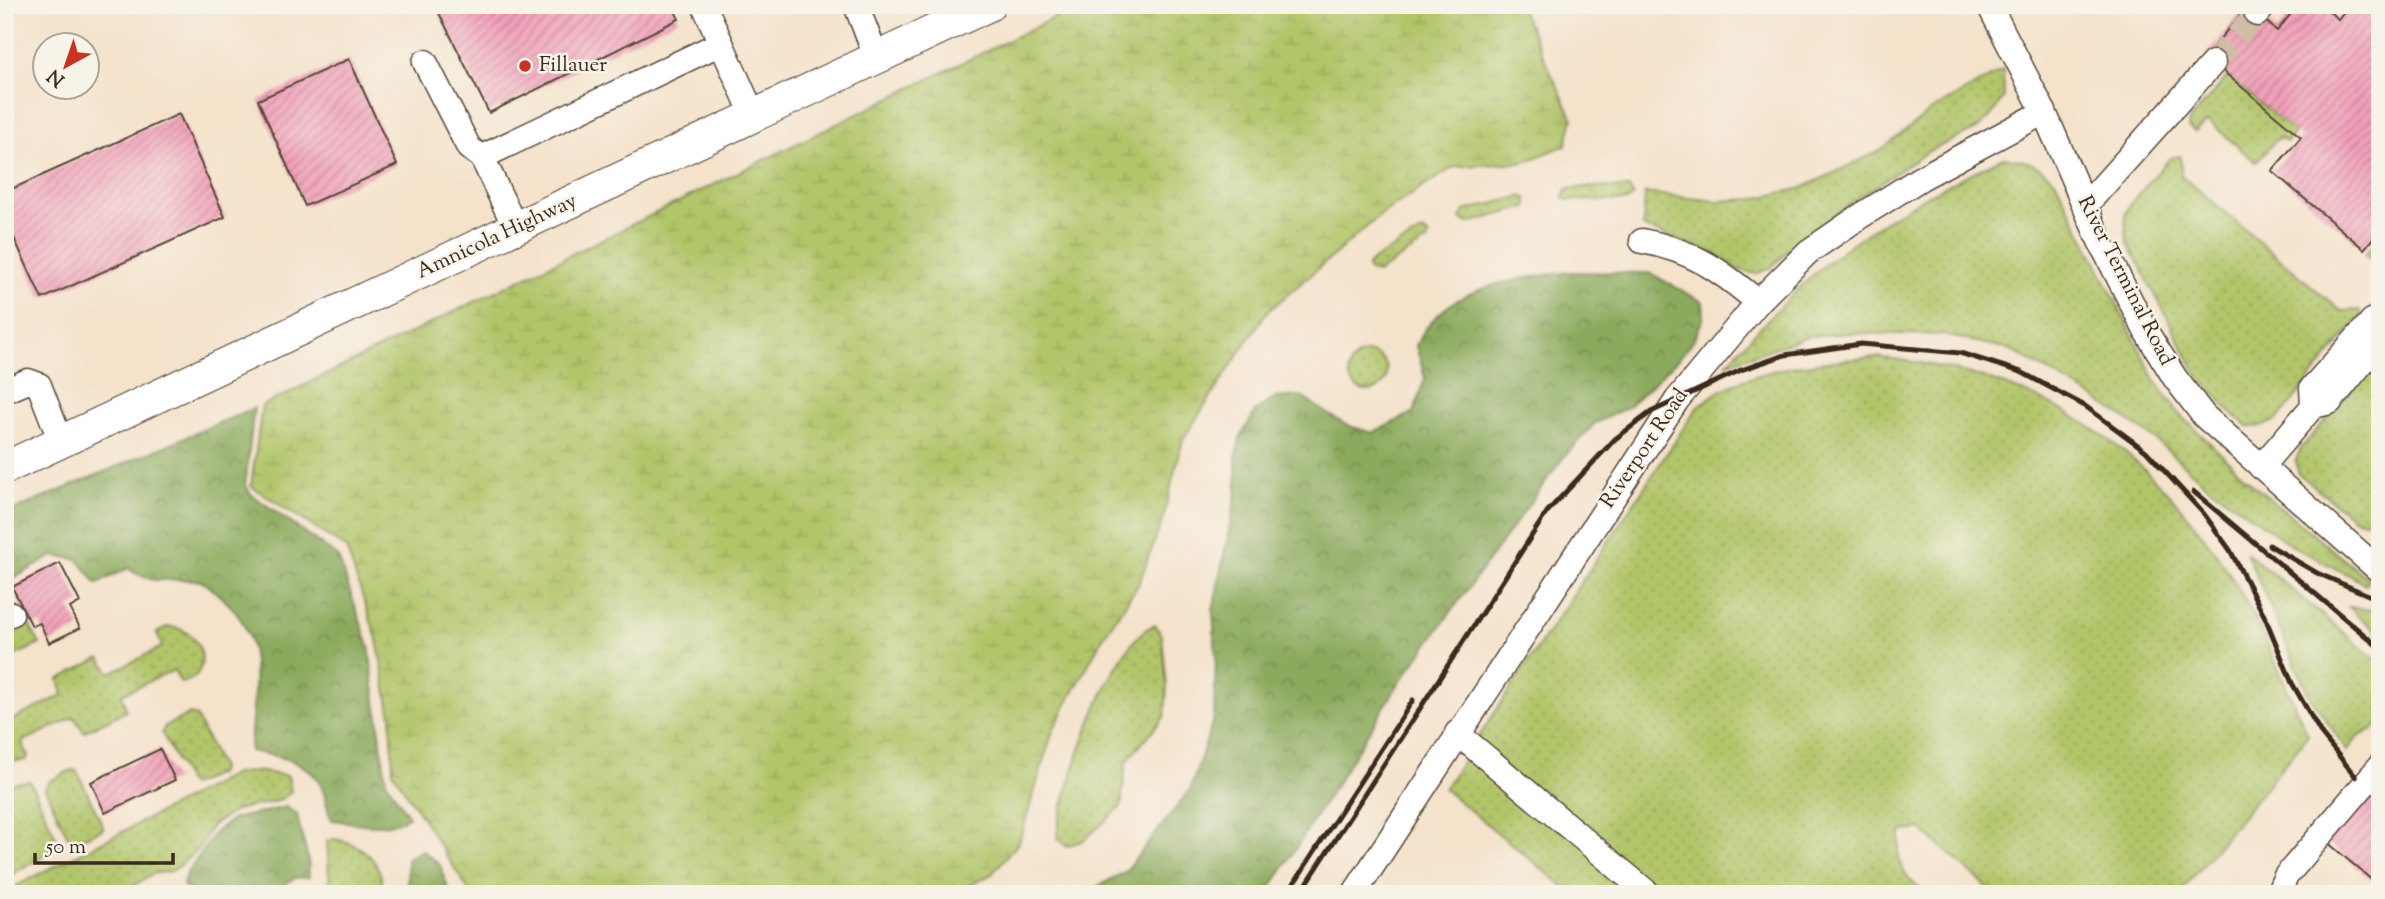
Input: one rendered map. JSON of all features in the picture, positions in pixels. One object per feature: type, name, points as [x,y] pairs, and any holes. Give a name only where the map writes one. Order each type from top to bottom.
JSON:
[{"type":"main road","name":"Amnicola Highway","points":[[5,468],[877,59],[974,8]]},
{"type":"street","points":[[704,5],[754,117]]},
{"type":"street","name":"River Terminal Road","points":[[1989,5],[2044,112],[2085,206],[2147,333],[2175,378],[2204,416],[2261,467],[2376,560]]},
{"type":"street","points":[[863,8],[877,59]]},
{"type":"street","points":[[482,157],[721,43]]},
{"type":"street","points":[[425,62],[469,148],[482,157],[516,229]]},
{"type":"street","points":[[2085,206],[2213,63]]},
{"type":"street","name":"Riverport Road","points":[[1354,894],[1677,400],[1758,302],[1808,252],[1859,217],[1921,178],[2044,112]]},
{"type":"street","points":[[1642,241],[1673,247],[1700,259],[1724,274],[1758,302]]},
{"type":"street","points":[[2313,406],[2312,388],[2373,320],[2380,318]]},
{"type":"street","points":[[2261,467],[2313,406],[2330,401],[2380,341]]},
{"type":"street","points":[[5,391],[28,381],[39,385],[61,442]]},
{"type":"street","points":[[1457,733],[1649,894]]},
{"type":"street","points":[[2278,894],[2286,876],[2380,766]]},
{"type":"green space","points":[[1080,5],[1519,5],[1573,119],[1566,145],[1525,162],[1454,167],[1383,213],[1266,313],[1183,439],[1162,522],[1138,585],[1102,639],[1053,730],[1019,842],[992,874],[953,894],[471,894],[393,772],[391,716],[377,639],[346,548],[251,486],[262,406]]},
{"type":"green space","points":[[2003,70],[2004,97],[1990,117],[1977,129],[1929,151],[1859,197],[1791,248],[1771,268],[1755,274],[1737,269],[1716,254],[1643,227],[1645,193],[1717,201],[1754,199],[1802,188],[1878,152],[1932,110]]},
{"type":"green space","points":[[2228,76],[2295,132],[2287,142],[2280,138],[2276,140],[2256,162],[2208,121],[2195,132],[2188,127],[2189,121]]},
{"type":"green space","points":[[2181,156],[2181,175],[2341,311],[2360,310],[2362,315],[2277,420],[2261,427],[2248,426],[2234,416],[2197,374],[2127,241],[2125,215],[2130,204],[2170,158]]},
{"type":"green space","points":[[2003,158],[2031,163],[2055,180],[2155,380],[2179,413],[2252,484],[2368,579],[2366,584],[2294,547],[2204,483],[2151,436],[2098,400],[2009,349],[1944,335],[1850,333],[1809,336],[1726,364],[1771,315],[1836,255],[1889,218]]},
{"type":"green space","points":[[1629,188],[1633,196],[1627,201],[1567,200],[1563,197],[1567,189]]},
{"type":"green space","points":[[1522,196],[1527,199],[1527,207],[1469,223],[1460,219],[1464,211]]},
{"type":"green space","points":[[1423,231],[1429,236],[1427,241],[1377,273],[1369,271],[1367,266],[1376,258]]},
{"type":"green space","points":[[2380,237],[2380,268],[2365,254]]},
{"type":"green space","points":[[1569,272],[1650,273],[1703,302],[1704,316],[1694,339],[1677,360],[1628,407],[1595,423],[1562,459],[1398,685],[1267,894],[1084,894],[1125,872],[1190,790],[1214,718],[1216,658],[1213,610],[1237,490],[1236,458],[1240,438],[1255,412],[1274,398],[1300,396],[1346,425],[1373,433],[1414,412],[1425,378],[1416,345],[1444,309],[1482,289],[1525,278]]},
{"type":"green space","points":[[1368,353],[1381,359],[1387,372],[1381,385],[1368,391],[1355,385],[1349,372],[1355,359]]},
{"type":"green space","points":[[1876,357],[1936,366],[1990,380],[2040,399],[2086,424],[2128,455],[2167,492],[2203,536],[2237,586],[2266,641],[2308,735],[2179,894],[1995,894],[1921,829],[1902,831],[1899,860],[1905,874],[1925,894],[1573,894],[1444,789],[1697,408],[1715,394],[1758,375],[1830,361]]},
{"type":"green space","points":[[2380,357],[2380,517],[2365,521],[2353,518],[2299,474],[2295,462],[2301,448]]},
{"type":"green space","points":[[254,408],[245,485],[251,494],[338,557],[369,646],[386,781],[409,817],[400,821],[371,825],[332,820],[322,788],[310,771],[292,761],[250,751],[254,669],[247,631],[237,614],[206,584],[190,580],[155,580],[128,568],[97,584],[77,559],[53,556],[13,579],[5,587],[5,514]]},
{"type":"green space","points":[[2246,552],[2380,663],[2380,725],[2358,737],[2347,751],[2308,693]]},
{"type":"green space","points":[[2348,607],[2380,611],[2380,634]]},
{"type":"green space","points":[[26,620],[40,644],[5,660],[5,623]]},
{"type":"green space","points":[[1155,625],[1162,636],[1167,687],[1165,716],[1126,762],[1121,807],[1084,840],[1066,846],[1057,837],[1061,816],[1091,719],[1122,657],[1139,636]]},
{"type":"green space","points":[[167,627],[180,629],[197,643],[202,663],[192,679],[181,683],[174,670],[122,694],[126,711],[84,732],[74,717],[22,742],[28,756],[26,760],[5,762],[5,710],[12,720],[63,695],[59,679],[100,658],[110,673],[162,647],[157,633]]},
{"type":"green space","points":[[190,714],[196,716],[221,768],[218,774],[190,786],[162,733],[165,726]]},
{"type":"green space","points":[[71,770],[77,771],[103,829],[71,843],[45,789],[48,782]]},
{"type":"green space","points":[[256,771],[288,776],[291,792],[278,801],[239,809],[212,825],[200,847],[172,871],[152,874],[121,894],[11,894],[18,885],[235,774]]},
{"type":"green space","points":[[30,781],[60,846],[14,873],[5,883],[5,784]]},
{"type":"green space","points":[[286,807],[297,814],[309,869],[309,877],[295,878],[284,885],[291,894],[192,894],[183,885],[186,875],[215,832],[233,819]]},
{"type":"green space","points":[[335,839],[355,846],[370,857],[380,873],[383,894],[330,894],[327,841]]},
{"type":"green space","points":[[422,850],[440,865],[450,894],[408,894],[407,859]]},
{"type":"building","name":"Fillauer","points":[[435,5],[672,5],[679,19],[489,113]]},
{"type":"building","points":[[2298,5],[2321,5],[2338,19],[2349,5],[2380,5],[2380,230],[2364,249],[2272,171],[2301,137],[2205,56],[2248,6],[2277,31]]},
{"type":"building","points":[[349,59],[397,165],[305,206],[258,100]]},
{"type":"building","points":[[179,114],[225,217],[42,299],[5,218],[5,192]]},
{"type":"building","points":[[60,563],[80,602],[70,608],[80,628],[49,643],[40,623],[32,626],[12,587]]},
{"type":"building","points":[[160,749],[175,780],[105,813],[91,782]]},
{"type":"building","points":[[2380,778],[2380,887],[2313,830]]},
{"type":"tunnel","points":[[2213,63],[2257,14]]},
{"type":"railway","points":[[1300,894],[1547,512],[1615,439],[1651,412],[1741,370],[1785,355],[1861,344],[1960,353],[2021,372],[2085,406],[2146,451],[2204,514],[2230,550],[2265,617],[2292,683],[2322,735],[2356,777]]},
{"type":"railway","points":[[2194,492],[2380,648]]},
{"type":"railway","points":[[2269,545],[2317,573],[2380,600]]},
{"type":"railway","points":[[1287,894],[1413,700]]},
{"type":"place","name":"Fillauer","points":[[525,66]]}]
